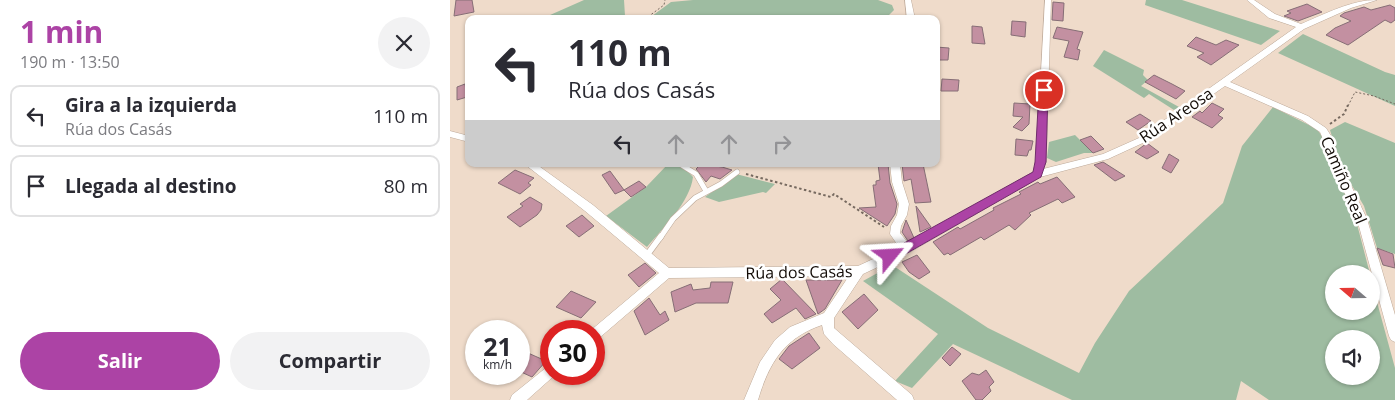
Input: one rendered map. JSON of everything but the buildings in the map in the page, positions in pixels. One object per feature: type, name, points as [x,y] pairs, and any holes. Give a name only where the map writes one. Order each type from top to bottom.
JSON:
[{"type":"street","points":[[908,0],[910,15]]},
{"type":"street","points":[[1037,174],[1041,162],[1048,0]]},
{"type":"street","points":[[1250,0],[1272,16],[1301,27]]},
{"type":"street","name":"Rúa Areosa","points":[[1037,174],[1105,157],[1142,140],[1190,108],[1223,82],[1301,27],[1349,7],[1374,0]]},
{"type":"street","name":"Camiño Real","points":[[1223,82],[1305,118],[1323,130],[1328,139],[1333,158],[1362,219],[1395,336]]},
{"type":"street","points":[[450,134],[465,138]]},
{"type":"street","points":[[534,167],[589,208],[668,273],[605,326]]},
{"type":"street","points":[[895,167],[897,182],[904,204],[895,234],[906,249]]},
{"type":"street","name":"Rúa dos Casás","points":[[668,273],[859,271],[906,249],[1037,174]]},
{"type":"street","points":[[751,400],[770,359],[786,337],[828,317],[859,271]]},
{"type":"street","points":[[828,317],[828,330],[837,340],[907,400]]},
{"type":"street","points":[[517,400],[540,380]]},
{"type":"lane","points":[[689,167],[702,182],[706,191]]},
{"type":"lane","points":[[647,255],[673,220],[695,198],[721,184],[737,172]]},
{"type":"path","points":[[650,15],[664,5],[665,0]]},
{"type":"path","points":[[1323,130],[1344,114],[1355,92],[1374,96],[1395,104]]},
{"type":"path","points":[[737,172],[832,197],[834,194],[895,234]]},
{"type":"green space","points":[[584,0],[624,0],[625,15],[550,15]]},
{"type":"green space","points":[[693,0],[878,0],[892,5],[894,10],[889,15],[653,15],[671,2]]},
{"type":"green space","points":[[1146,0],[1182,0],[1280,31],[1261,45],[1145,5]]},
{"type":"green space","points":[[1303,34],[1395,75],[1395,106],[1278,53]]},
{"type":"green space","points":[[1104,50],[1144,70],[1143,75],[1148,80],[1141,86],[1179,107],[1174,110],[1149,94],[1144,98],[1093,66]]},
{"type":"green space","points":[[1273,107],[1317,129],[1323,138],[1328,159],[1351,201],[1368,265],[1325,265],[1325,320],[1380,320],[1380,313],[1395,368],[1395,400],[1269,400],[1241,381],[1236,400],[1072,400],[953,344],[912,388],[895,381],[938,334],[863,281],[892,265],[988,328],[1079,373],[1095,343],[1129,291],[1223,203],[1242,146]]},
{"type":"green space","points":[[1345,122],[1395,143],[1395,254],[1377,248],[1364,206],[1341,167],[1330,130]]},
{"type":"green space","points":[[1075,135],[1093,153],[1084,153],[1056,162],[1047,158],[1049,142]]},
{"type":"green space","points":[[665,167],[684,167],[693,177],[687,196],[675,214],[647,247],[606,216],[646,187]]},
{"type":"green space","points":[[736,174],[775,184],[766,193],[763,192],[719,202],[705,197]]},
{"type":"route","points":[[890,256],[906,249],[1037,174],[1041,162],[1044,90]]}]
